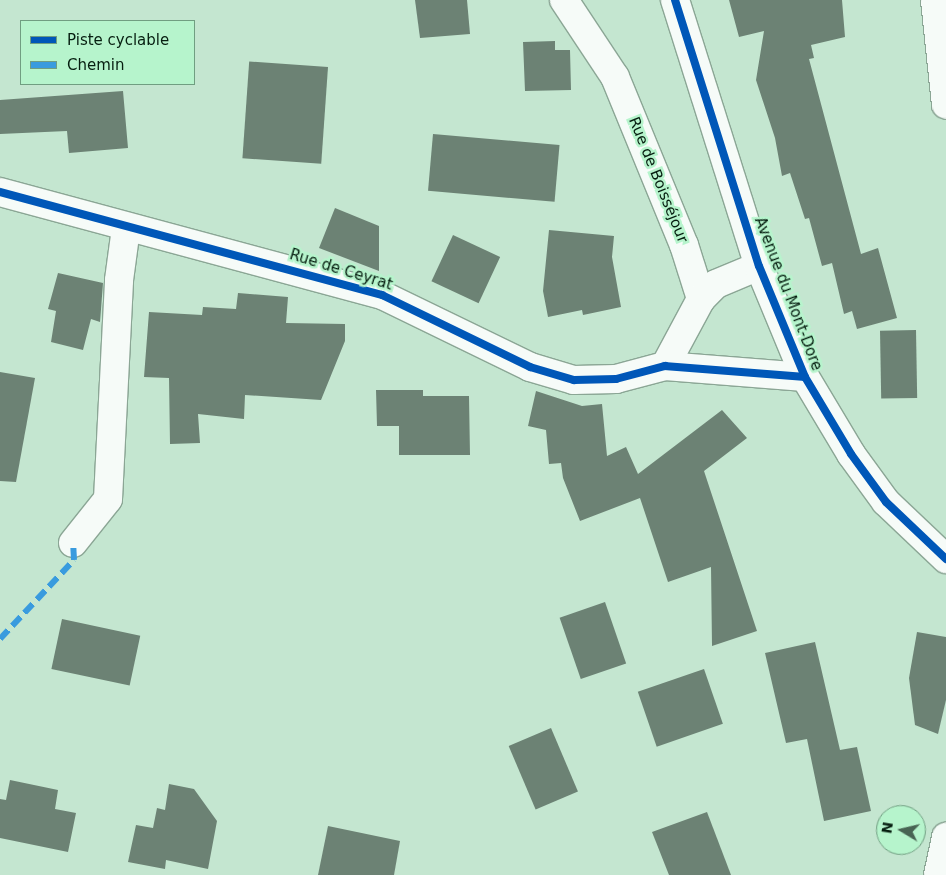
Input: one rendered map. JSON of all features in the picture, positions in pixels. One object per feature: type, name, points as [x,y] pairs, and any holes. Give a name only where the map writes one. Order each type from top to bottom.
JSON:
[{"type":"street","name":"Rue de Boisséjour","points":[[564,0],[599,50],[623,94],[684,245],[701,299]]},
{"type":"street","name":"Avenue du Mont-Dore","points":[[676,0],[759,266],[804,377],[851,454],[886,502],[946,559]]},
{"type":"street","points":[[935,0],[946,104]]},
{"type":"street","name":"Rue de Ceyrat","points":[[0,192],[126,228],[382,294],[530,367],[574,380],[616,379],[665,366],[804,377]]},
{"type":"street","points":[[73,543],[108,499],[119,280],[126,228]]},
{"type":"street","points":[[665,366],[701,299],[716,284],[759,266]]},
{"type":"street","points":[[938,875],[946,837]]},
{"type":"building","points":[[415,0],[467,0],[470,34],[420,38]]},
{"type":"building","points":[[729,0],[842,0],[845,37],[811,45],[814,58],[809,59],[861,254],[878,248],[897,318],[857,329],[852,311],[844,314],[832,263],[822,266],[809,218],[805,219],[790,173],[782,176],[775,138],[756,80],[764,31],[739,37]]},
{"type":"building","points":[[555,41],[555,50],[570,50],[571,90],[525,91],[523,42]]},
{"type":"building","points":[[249,61],[328,67],[321,164],[242,158]]},
{"type":"building","points":[[123,91],[128,148],[69,153],[67,131],[0,134],[0,100]]},
{"type":"building","points":[[433,134],[560,145],[555,202],[428,191]]},
{"type":"building","points":[[335,208],[379,226],[379,271],[319,248]]},
{"type":"building","points":[[549,230],[614,236],[612,257],[621,307],[583,315],[582,310],[548,317],[543,291]]},
{"type":"building","points":[[453,235],[500,257],[479,303],[431,281]]},
{"type":"building","points":[[58,273],[103,283],[100,322],[91,319],[83,350],[51,342],[56,311],[48,309]]},
{"type":"building","points":[[238,293],[288,297],[286,323],[345,324],[345,341],[321,400],[245,395],[244,419],[198,414],[200,443],[170,444],[169,378],[144,377],[149,312],[202,315],[203,307],[236,309]]},
{"type":"building","points":[[916,330],[917,398],[881,399],[880,331]]},
{"type":"building","points":[[0,372],[35,378],[16,482],[0,481]]},
{"type":"building","points":[[376,390],[423,390],[423,396],[469,396],[470,455],[399,455],[399,426],[377,426]]},
{"type":"building","points":[[536,391],[582,406],[602,404],[607,456],[626,447],[638,474],[722,410],[747,438],[704,471],[757,631],[712,646],[711,567],[668,582],[640,498],[580,521],[563,478],[561,463],[549,464],[546,430],[528,426]]},
{"type":"building","points":[[605,602],[626,663],[581,679],[560,618]]},
{"type":"building","points":[[62,619],[140,636],[130,686],[51,669]]},
{"type":"building","points":[[917,632],[946,637],[946,700],[938,734],[915,725],[909,678]]},
{"type":"building","points":[[815,642],[840,750],[857,747],[871,811],[824,821],[807,739],[786,743],[765,653]]},
{"type":"building","points":[[704,669],[723,724],[657,747],[638,692]]},
{"type":"building","points":[[551,728],[578,792],[536,809],[509,746]]},
{"type":"building","points":[[10,780],[58,790],[55,809],[76,813],[68,852],[0,838],[0,799],[6,800]]},
{"type":"building","points":[[169,784],[194,789],[217,821],[208,869],[166,860],[165,869],[128,862],[136,825],[153,828],[157,808],[165,810]]},
{"type":"building","points":[[707,812],[731,875],[669,875],[652,832]]},
{"type":"building","points":[[328,826],[400,841],[394,875],[318,875]]},
{"type":"marked path","points":[[0,639],[74,560],[73,543]]},
{"type":"cycle path","points":[[675,0],[759,266],[805,377],[851,454],[886,502],[946,559]]},
{"type":"cycle path","points":[[0,192],[382,295],[530,367],[574,380],[616,379],[665,366],[805,377]]}]
